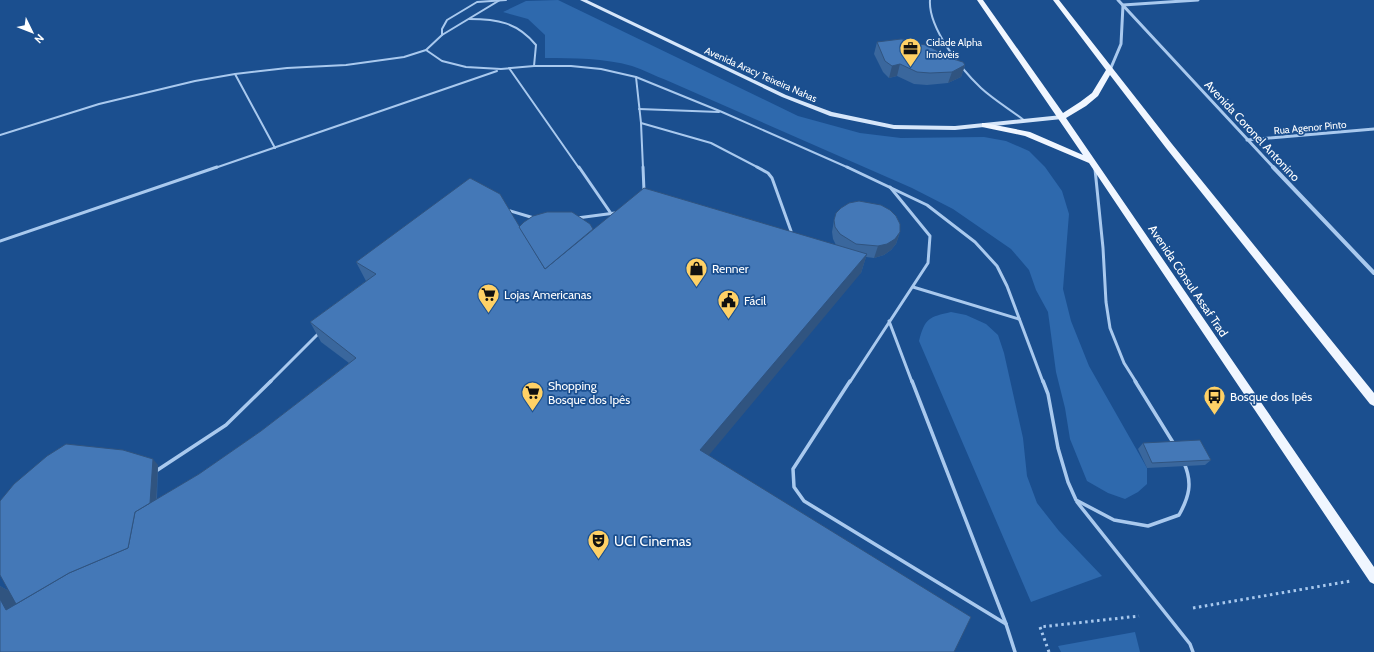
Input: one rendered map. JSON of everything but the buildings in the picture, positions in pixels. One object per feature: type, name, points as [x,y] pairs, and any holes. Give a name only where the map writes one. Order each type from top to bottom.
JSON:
[{"type":"main road","name":"Avenida Cônsul Assaf Trad","points":[[980,0],[1062,118],[1374,578]]},
{"type":"main road","points":[[1056,0],[1169,146],[1374,401]]},
{"type":"main road","points":[[1062,118],[1095,94],[1110,70]]},
{"type":"main road","points":[[986,125],[1027,134],[1093,164]]},
{"type":"street","name":"Avenida Aracy Teixeira Nahas","points":[[583,0],[784,96],[830,114],[894,127],[956,128],[1062,118]]},
{"type":"street","name":"Avenida Coronel Antonino","points":[[1118,0],[1247,140],[1374,273]]},
{"type":"street","points":[[1110,70],[1121,44],[1123,5],[1198,0]]},
{"type":"street","name":"Rua Agenor Pinto","points":[[1247,140],[1374,129]]},
{"type":"lane","points":[[442,35],[442,29],[447,20],[477,2],[506,0]]},
{"type":"lane","points":[[930,0],[928,4],[930,14],[940,35],[951,52],[981,87],[1025,121]]},
{"type":"lane","points":[[0,134],[114,101],[195,81],[235,74],[287,68],[346,65],[404,57],[426,50],[442,35],[499,1]]},
{"type":"lane","points":[[468,19],[489,19],[518,27],[529,34],[536,45],[534,66]]},
{"type":"lane","points":[[426,50],[442,61],[458,66],[501,69],[534,66],[571,66],[600,69],[636,77],[722,112],[889,186],[927,205],[975,242],[997,266],[1007,286],[1048,394],[1058,448],[1068,482],[1076,500],[1190,644],[1193,652]]},
{"type":"lane","points":[[509,68],[612,214]]},
{"type":"lane","points":[[0,241],[275,148],[501,69]]},
{"type":"lane","points":[[235,74],[275,148]]},
{"type":"lane","points":[[636,77],[641,123],[644,199]]},
{"type":"lane","points":[[639,109],[722,112]]},
{"type":"lane","points":[[641,123],[711,143],[768,173],[772,178],[791,231],[788,234]]},
{"type":"lane","points":[[1093,164],[1103,248],[1106,302],[1110,328],[1124,363],[1176,446]]},
{"type":"lane","points":[[889,186],[930,236],[928,263],[913,287],[888,321],[793,469],[794,487],[804,501],[1006,624]]},
{"type":"lane","points":[[504,209],[538,220]]},
{"type":"lane","points":[[575,218],[612,214],[618,211]]},
{"type":"lane","points":[[913,287],[1019,320]]},
{"type":"lane","points":[[888,321],[1006,624],[1015,652]]},
{"type":"lane","points":[[155,471],[226,425],[321,331]]},
{"type":"lane","points":[[1076,500],[1114,520],[1148,526],[1179,516],[1189,496],[1190,474],[1183,460]]},
{"type":"path","points":[[1192,608],[1354,581]]},
{"type":"path","points":[[1049,652],[1040,627],[1139,616]]},
{"type":"shaded area","points":[[558,0],[798,116],[860,133],[901,138],[984,137],[1006,141],[1029,151],[1045,167],[1062,191],[1069,214],[1063,289],[1071,321],[1089,366],[1147,468],[1147,484],[1138,492],[1125,499],[1108,493],[1087,481],[1070,439],[1065,408],[1056,372],[1048,312],[1036,290],[1029,270],[1011,249],[953,209],[912,188],[641,69],[621,63],[600,60],[545,58],[545,35],[528,19],[503,12],[526,1]]},
{"type":"shaded area","points":[[951,312],[966,315],[986,324],[998,335],[1004,353],[1023,438],[1027,476],[1037,503],[1059,531],[1102,576],[1031,602],[919,341],[923,327],[929,320],[938,315]]},
{"type":"shaded area","points":[[1135,632],[1140,652],[1061,652],[1058,646]]},
{"type":"place","name":"Cidade Alpha Imóveis","points":[[911,68]]},
{"type":"place","name":"Renner","points":[[696,288]]},
{"type":"place","name":"Lojas Americanas","points":[[488,314]]},
{"type":"place","name":"Fácil","points":[[728,320]]},
{"type":"place","name":"Shopping Bosque dos Ipês","points":[[533,412]]},
{"type":"place","name":"Bosque dos Ipês","points":[[1214,416]]},
{"type":"place","name":"UCI Cinemas","points":[[599,560]]}]
